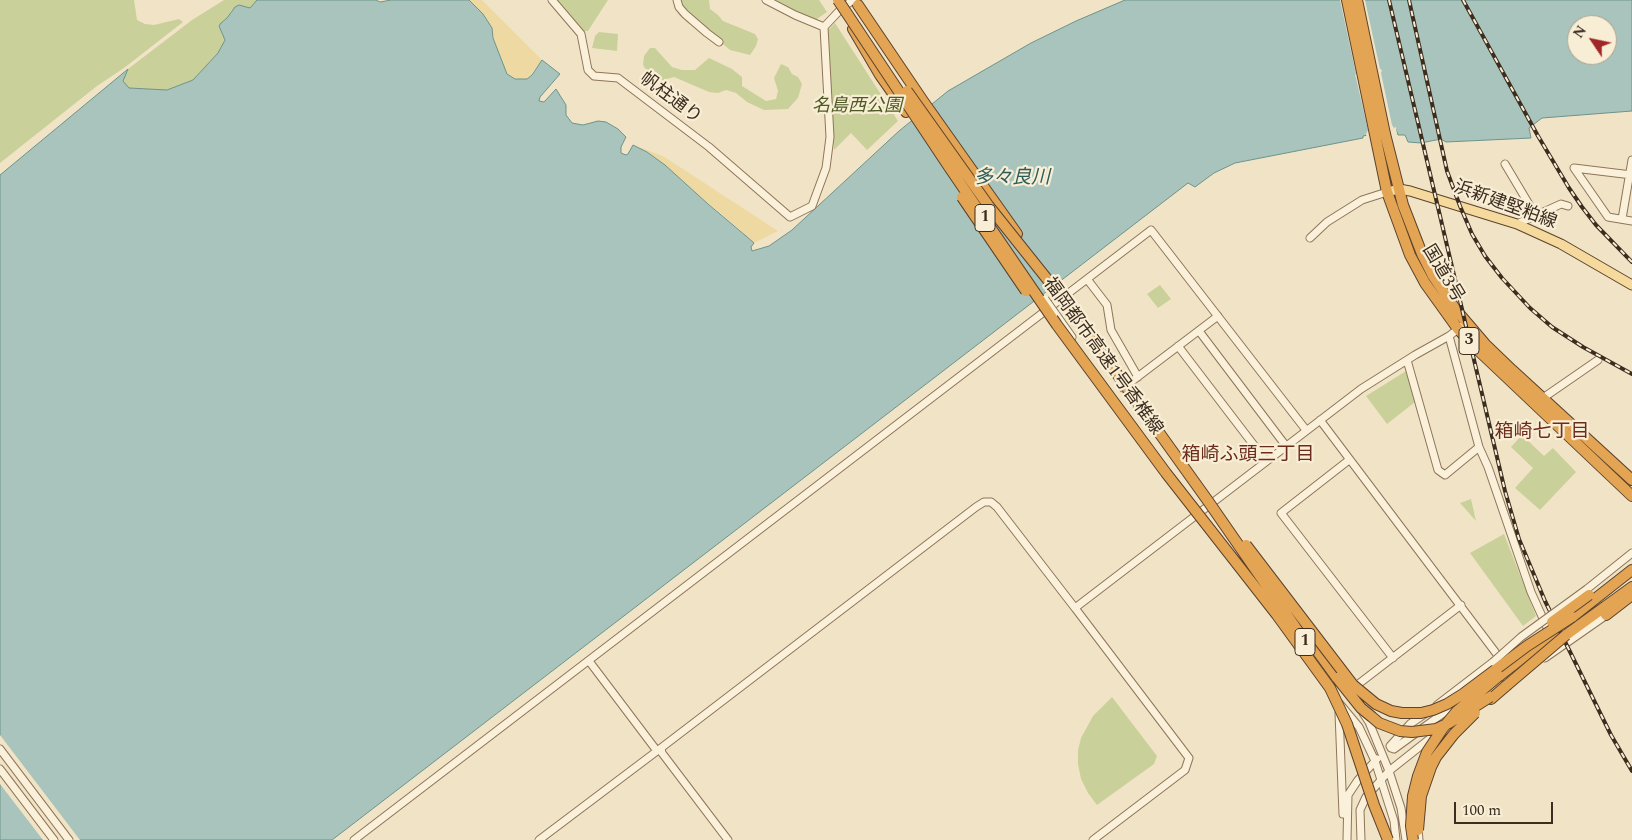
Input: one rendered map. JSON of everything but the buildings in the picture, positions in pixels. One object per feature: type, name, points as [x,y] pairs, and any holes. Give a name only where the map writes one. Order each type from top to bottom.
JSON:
[{"type":"highway","name":"国道3号","points":[[1347,0],[1380,137],[1403,205],[1422,254],[1433,276],[1462,326],[1480,352],[1632,496]]},
{"type":"highway","name":"国道3号","points":[[1357,0],[1380,137],[1386,192],[1410,255],[1425,283],[1462,326],[1632,480]]},
{"type":"highway","name":"福岡都市高速1号香椎線","points":[[840,2],[988,205],[1058,293],[1181,464],[1326,674],[1349,724],[1389,840]]},
{"type":"highway","name":"福岡都市高速1号香椎線","points":[[840,2],[949,167],[1057,325],[1144,444],[1283,623],[1330,688],[1348,724],[1374,805],[1389,840]]},
{"type":"highway","points":[[856,2],[984,230],[1030,295],[1057,325]]},
{"type":"highway","points":[[849,22],[880,75],[915,106],[1058,293]]},
{"type":"highway","points":[[1181,464],[1210,498],[1353,685],[1376,704],[1390,711],[1421,713],[1447,704],[1572,617]]},
{"type":"highway","points":[[1220,543],[1243,556],[1361,708],[1379,723],[1406,732],[1436,729],[1466,713],[1506,686]]},
{"type":"highway","points":[[1493,662],[1525,642],[1632,563]]},
{"type":"highway","points":[[1413,840],[1412,810],[1418,776],[1427,752],[1443,728],[1470,700],[1632,570]]},
{"type":"highway","points":[[1419,840],[1418,826],[1421,796],[1426,778],[1436,757],[1466,721],[1566,635],[1632,586]]},
{"type":"highway","points":[[1606,615],[1632,595]]},
{"type":"main road","name":"浜新建堅粕線","points":[[1386,192],[1399,189],[1440,199],[1517,224],[1561,244],[1632,284]]},
{"type":"street","name":"帆柱通り","points":[[552,0],[581,34],[588,70],[594,76],[618,78],[709,147],[790,217],[812,206],[826,168],[830,137],[824,91],[824,27]]},
{"type":"street","points":[[677,0],[685,14],[706,34],[719,42]]},
{"type":"street","points":[[766,0],[795,16],[824,27],[840,2]]},
{"type":"street","points":[[840,2],[856,2]]},
{"type":"street","points":[[840,2],[849,22]]},
{"type":"street","points":[[915,106],[1064,306],[1208,505],[1350,692],[1364,714],[1389,771],[1401,808],[1406,840]]},
{"type":"street","points":[[915,106],[968,193],[1199,512],[1228,556],[1359,727],[1375,761],[1394,821],[1396,840]]},
{"type":"street","points":[[1622,219],[1631,175],[1632,160]]},
{"type":"street","points":[[1506,164],[1536,216]]},
{"type":"street","points":[[1631,175],[1574,168],[1608,217],[1632,221]]},
{"type":"street","points":[[1310,238],[1327,222],[1362,200],[1386,192]]},
{"type":"street","points":[[1517,224],[1561,204],[1568,206]]},
{"type":"street","points":[[354,840],[1151,230],[1306,430]]},
{"type":"street","points":[[1087,279],[1108,305],[1111,330],[1138,377]]},
{"type":"street","points":[[1123,388],[1218,316]]},
{"type":"street","points":[[1075,608],[1361,389],[1449,336],[1462,326]]},
{"type":"street","points":[[1199,331],[1286,446]]},
{"type":"street","points":[[1449,336],[1479,447],[1488,466],[1532,592],[1550,634]]},
{"type":"street","points":[[1178,346],[1266,461]]},
{"type":"street","points":[[1407,360],[1438,470],[1445,475],[1479,447]]},
{"type":"street","points":[[1543,398],[1598,360]]},
{"type":"street","points":[[1320,420],[1506,667]]},
{"type":"street","points":[[1349,460],[1281,513],[1393,658]]},
{"type":"street","points":[[539,840],[984,502],[991,502],[997,507],[1189,758],[1185,770],[1093,840]]},
{"type":"street","points":[[1391,748],[1390,746],[1410,724],[1493,662],[1521,636],[1632,553]]},
{"type":"street","points":[[1347,840],[1346,814],[1348,812],[1350,791],[1382,754],[1391,748],[1394,749],[1632,575]]},
{"type":"street","points":[[1361,840],[1360,810],[1366,797],[1380,779],[1555,641],[1632,586]]},
{"type":"street","points":[[1490,693],[1512,682],[1606,615],[1632,600]]},
{"type":"street","points":[[1350,692],[1460,605]]},
{"type":"street","points":[[589,661],[728,840]]},
{"type":"street","points":[[1419,840],[1418,816],[1420,803],[1430,771],[1448,738],[1482,699]]},
{"type":"street","points":[[1342,707],[1339,710],[1343,814],[1346,814]]},
{"type":"street","points":[[1364,714],[1380,726],[1391,730],[1396,730],[1410,724]]},
{"type":"street","points":[[0,749],[69,840]]},
{"type":"street","points":[[0,769],[54,840]]},
{"type":"green space","points":[[0,0],[134,0],[137,20],[145,24],[154,25],[179,19],[183,22],[124,68],[97,86],[0,163]]},
{"type":"green space","points":[[224,0],[257,0],[250,8],[243,6],[232,10],[221,23],[219,26],[225,40],[218,53],[193,80],[167,90],[128,88],[125,85],[123,78],[128,69],[192,20]]},
{"type":"green space","points":[[557,0],[608,0],[588,31],[583,31]]},
{"type":"green space","points":[[675,0],[709,0],[710,9],[723,21],[755,34],[758,39],[756,46],[750,55],[730,50],[709,32],[688,23],[679,15],[674,6]]},
{"type":"green space","points":[[771,0],[819,0],[827,12],[814,21]]},
{"type":"green space","name":"名島西公園","points":[[835,23],[898,121],[867,150],[851,133],[834,150],[827,43],[828,30]]},
{"type":"green space","points":[[599,32],[618,34],[617,51],[592,48],[595,36]]},
{"type":"green space","points":[[650,48],[655,48],[672,67],[682,70],[695,70],[709,58],[732,69],[742,77],[742,86],[766,101],[776,99],[778,91],[774,78],[781,64],[788,67],[802,84],[798,98],[788,109],[764,110],[747,102],[736,93],[726,90],[718,93],[709,92],[674,77],[663,80],[649,74],[643,65],[644,56]]},
{"type":"green space","points":[[1160,285],[1171,299],[1158,308],[1147,294]]},
{"type":"green space","points":[[1406,371],[1415,402],[1387,424],[1366,396]]},
{"type":"green space","points":[[1522,435],[1544,456],[1553,448],[1576,472],[1540,510],[1515,488],[1533,468],[1511,447]]},
{"type":"green space","points":[[1471,499],[1476,521],[1460,503]]},
{"type":"green space","points":[[1504,534],[1536,616],[1523,626],[1470,553]]},
{"type":"green space","points":[[1112,697],[1157,756],[1154,764],[1097,805],[1081,779],[1078,750],[1081,738],[1093,716]]},
{"type":"sand","points":[[469,0],[482,0],[542,60],[527,79],[515,79],[507,74],[493,38],[492,28],[483,14]]},
{"type":"sand","points":[[633,145],[663,156],[778,231],[754,243],[647,152]]},
{"type":"water","name":"多々良川","points":[[257,0],[376,0],[380,2],[391,0],[469,0],[483,14],[492,28],[493,38],[507,74],[515,79],[527,79],[542,60],[560,74],[540,97],[539,101],[544,102],[556,89],[566,105],[566,115],[572,123],[583,125],[598,121],[606,122],[618,129],[626,137],[621,147],[621,153],[628,154],[633,145],[665,165],[754,243],[751,247],[752,251],[769,246],[792,230],[899,131],[948,91],[1031,43],[1125,0],[1632,0],[1632,111],[1542,118],[1529,128],[1531,138],[1446,142],[1441,139],[1421,143],[1408,142],[1405,135],[1398,135],[1396,129],[1363,136],[1363,138],[1235,163],[1214,173],[1195,187],[1188,183],[332,840],[0,840],[0,175],[128,69],[123,81],[129,88],[167,90],[193,80],[218,53],[225,40],[219,26],[235,7],[239,5],[250,8]]},
{"type":"pier","points":[[1340,0],[1365,0],[1380,69],[1382,70],[1381,73],[1392,125],[1394,128],[1396,127],[1397,135],[1395,135],[1395,132],[1367,138],[1368,130]]},
{"type":"pier","points":[[0,735],[80,840],[43,840],[0,784]]},
{"type":"railway","points":[[1389,0],[1505,491],[1519,539],[1545,601],[1611,735],[1632,771]]},
{"type":"railway","points":[[1409,0],[1447,171],[1472,234],[1485,256],[1502,278],[1530,308],[1552,327],[1583,347],[1632,374]]},
{"type":"railway","points":[[1463,0],[1569,188],[1596,225],[1632,262]]},
{"type":"district","name":"箱崎七丁目","points":[[1542,433]]},
{"type":"district","name":"箱崎ふ頭三丁目","points":[[1248,456]]}]
